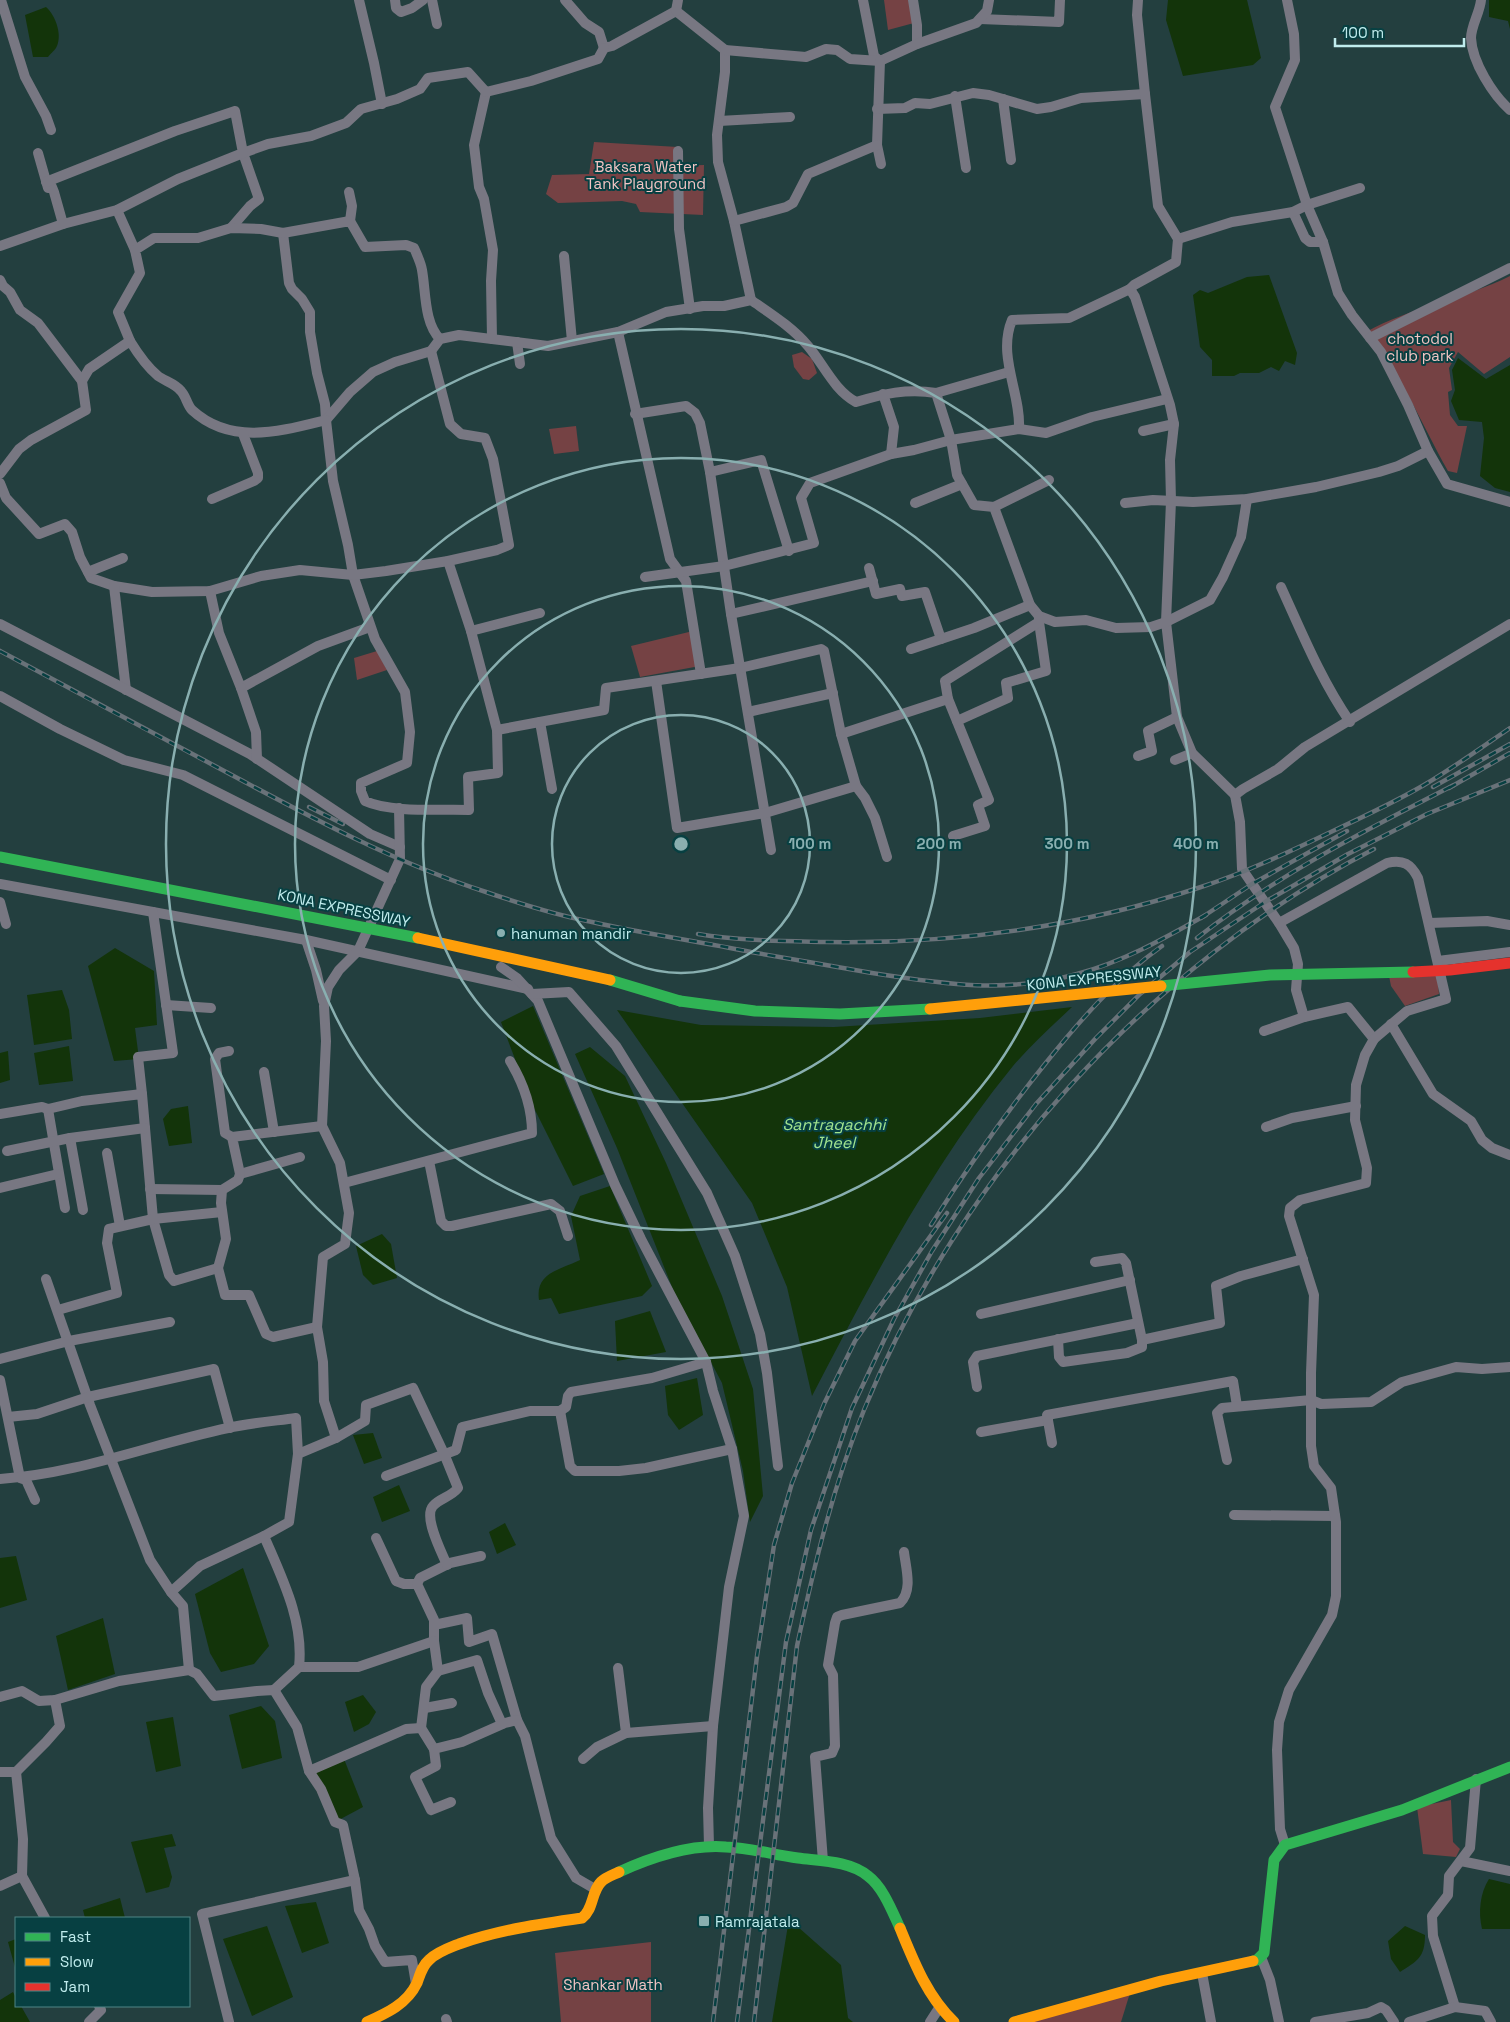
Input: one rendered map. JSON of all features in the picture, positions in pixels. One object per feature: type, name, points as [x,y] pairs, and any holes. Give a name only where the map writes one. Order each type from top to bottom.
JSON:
[{"type":"main road","name":"KONA EXPRESSWAY","points":[[0,856],[622,983],[680,1000]]},
{"type":"main road","name":"KONA EXPRESSWAY","points":[[0,868],[348,932],[366,932],[501,967],[616,992],[755,1011],[840,1014],[908,1012],[1270,975],[1425,973],[1510,963]]},
{"type":"main road","points":[[1018,2022],[1161,1981],[1252,1961],[1261,1957],[1265,1948],[1274,1860],[1285,1846],[1402,1810],[1510,1767]]},
{"type":"main road","points":[[367,2022],[407,2000],[416,1985],[423,1967],[429,1959],[460,1944],[491,1933],[528,1925],[582,1918],[586,1916],[595,1889],[608,1877],[662,1856],[709,1846],[738,1848],[823,1861],[856,1869],[867,1875],[876,1885],[893,1913],[920,1972],[940,2008],[954,2022]]},
{"type":"street","points":[[1,0],[4,23],[25,77],[46,116],[51,130]]},
{"type":"street","points":[[359,0],[382,104]]},
{"type":"street","points":[[395,0],[396,8],[401,12],[412,8],[423,0]]},
{"type":"street","points":[[432,0],[437,24]]},
{"type":"street","points":[[486,92],[531,81],[598,60],[604,48],[599,32],[585,23],[565,0]]},
{"type":"street","points":[[676,11],[678,0]]},
{"type":"street","points":[[862,0],[874,56],[880,61]]},
{"type":"street","points":[[912,0],[917,24],[917,44]]},
{"type":"street","points":[[676,11],[725,50],[806,57],[826,49],[837,50],[850,59],[880,61],[917,44],[964,29],[976,23],[988,12],[989,0]]},
{"type":"street","points":[[980,18],[1059,22],[1060,0]]},
{"type":"street","points":[[1020,429],[1020,417],[1009,372],[1007,331],[1012,320],[1069,318],[1130,289],[1176,262],[1178,239],[1158,206],[1145,94],[1138,0]]},
{"type":"street","points":[[1287,0],[1294,34],[1295,60],[1275,107],[1307,206],[1323,242],[1338,293],[1352,315],[1381,352],[1408,405],[1428,451],[1447,484],[1510,502]]},
{"type":"street","points":[[1482,1],[1471,38],[1477,61],[1487,81],[1510,110]]},
{"type":"street","points":[[604,48],[612,46],[676,11]]},
{"type":"street","points":[[725,50],[725,72],[717,135],[718,162],[734,221],[751,300],[778,318],[808,346],[845,396],[856,402],[901,390],[936,393],[1009,372]]},
{"type":"street","points":[[880,61],[876,145],[881,164]]},
{"type":"street","points":[[0,246],[63,224],[117,210],[178,179],[268,144],[312,136],[346,123],[361,109],[382,104],[420,89],[428,78],[468,72],[486,92]]},
{"type":"street","points":[[486,92],[474,145],[478,187],[484,199],[493,250],[491,281],[492,339]]},
{"type":"street","points":[[877,109],[905,108],[915,103],[930,104],[955,96],[973,93],[1037,109],[1081,98],[1145,94]]},
{"type":"street","points":[[955,96],[966,168]]},
{"type":"street","points":[[1003,99],[1011,160]]},
{"type":"street","points":[[46,182],[175,131],[234,111],[243,153],[259,199],[250,206],[231,228]]},
{"type":"street","points":[[718,121],[790,117]]},
{"type":"street","points":[[734,221],[786,207],[793,203],[808,174],[876,145]]},
{"type":"street","points":[[678,151],[680,229],[690,308]]},
{"type":"street","points":[[38,152],[48,188],[52,187],[63,224]]},
{"type":"street","points":[[1178,239],[1232,222],[1293,212],[1360,188]]},
{"type":"street","points":[[349,192],[352,206],[350,221],[365,247],[406,245],[414,248],[422,268],[427,306],[434,333],[440,339]]},
{"type":"street","points":[[117,210],[135,250],[140,273],[118,312],[130,341],[142,360],[158,376],[180,390],[191,409],[213,426],[243,434],[284,430],[326,420],[350,392],[373,372],[395,362],[430,351],[440,339],[459,335],[548,346],[618,332],[666,312],[702,306],[724,306],[751,300]]},
{"type":"street","points":[[1293,212],[1305,238],[1310,242],[1323,242]]},
{"type":"street","points":[[135,250],[154,238],[198,238],[231,228],[261,229],[283,233],[350,221]]},
{"type":"street","points":[[283,233],[289,283],[310,312],[310,332],[317,373],[325,404],[333,481],[353,575],[374,639],[405,692],[410,732],[408,763],[364,780],[361,783],[361,791],[365,801],[374,805],[399,808],[469,810],[468,777],[498,773],[497,730],[471,631],[448,561]]},
{"type":"street","points":[[564,256],[572,341]]},
{"type":"street","points":[[1370,338],[1510,268]]},
{"type":"street","points":[[0,280],[3,286],[10,292],[20,310],[38,323],[82,381],[86,410],[31,440],[19,449],[0,474]]},
{"type":"street","points":[[1130,289],[1135,297],[1174,424],[1170,460],[1171,501],[1166,622],[1177,717],[1192,753],[1236,796],[1240,822],[1242,869],[1294,948],[1298,964],[1296,990],[1304,1017]]},
{"type":"street","points":[[618,332],[635,414],[670,558],[678,573],[686,581],[701,674]]},
{"type":"street","points":[[82,381],[89,369],[130,341]]},
{"type":"street","points":[[518,342],[520,364]]},
{"type":"street","points":[[0,483],[6,498],[39,534],[65,524],[72,532],[91,578],[114,586],[152,592],[210,590],[261,576],[300,570],[353,575],[448,561],[498,550],[509,544],[493,459],[485,438],[461,434],[450,424],[430,351]]},
{"type":"street","points":[[936,393],[951,440],[957,475],[974,505],[994,507],[1049,480]]},
{"type":"street","points":[[883,394],[894,427],[891,454]]},
{"type":"street","points":[[645,577],[724,566],[814,543],[801,498],[810,483],[891,454],[951,440],[1020,429],[1046,433],[1092,417],[1167,399]]},
{"type":"street","points":[[635,414],[686,406],[695,413],[700,424],[710,472],[731,614],[771,850]]},
{"type":"street","points":[[1143,431],[1174,424]]},
{"type":"street","points":[[212,499],[258,478],[258,473],[243,434]]},
{"type":"street","points":[[1125,503],[1153,500],[1193,502],[1247,499],[1316,487],[1379,472],[1398,466],[1428,451]]},
{"type":"street","points":[[710,472],[761,460],[788,551]]},
{"type":"street","points":[[915,503],[962,484]]},
{"type":"street","points":[[953,836],[985,826],[978,805],[988,800],[948,699],[945,681],[1040,619],[1055,622],[1086,620],[1116,628],[1151,627],[1166,622],[1210,600],[1223,578],[1240,537],[1247,499]]},
{"type":"street","points":[[957,721],[1008,698],[1006,683],[1046,671],[1040,619],[1030,606],[994,507]]},
{"type":"street","points":[[88,572],[123,558]]},
{"type":"street","points":[[869,568],[876,594],[900,589],[902,596],[925,592],[941,639]]},
{"type":"street","points":[[731,614],[872,581]]},
{"type":"street","points":[[114,586],[126,690]]},
{"type":"street","points":[[1281,587],[1320,673],[1350,722]]},
{"type":"street","points":[[210,590],[219,633],[256,732],[257,759]]},
{"type":"street","points":[[911,649],[1030,606]]},
{"type":"street","points":[[471,631],[540,613]]},
{"type":"street","points":[[0,624],[250,754],[370,834],[400,847]]},
{"type":"street","points":[[1236,796],[1243,789],[1278,769],[1306,747],[1510,624]]},
{"type":"street","points":[[241,688],[318,646],[370,626]]},
{"type":"street","points":[[497,730],[604,710],[606,688],[740,668],[821,649],[824,651],[841,734],[856,786],[865,798],[875,818],[887,857]]},
{"type":"street","points":[[656,681],[677,828],[766,813],[856,786]]},
{"type":"street","points":[[748,712],[833,693]]},
{"type":"street","points":[[0,696],[60,729],[124,760],[183,775],[391,880]]},
{"type":"street","points":[[841,734],[948,699]]},
{"type":"street","points":[[1138,756],[1152,751],[1148,731],[1177,717]]},
{"type":"street","points":[[540,722],[552,789]]},
{"type":"street","points":[[1174,760],[1192,753]]},
{"type":"street","points":[[324,1006],[328,987],[340,970],[358,951],[400,860],[399,808]]},
{"type":"street","points":[[1279,923],[1387,863],[1396,861],[1406,862],[1413,868],[1418,878],[1446,999],[1407,1011],[1374,1039],[1364,1055],[1356,1085],[1355,1120],[1367,1168],[1366,1183],[1300,1200],[1290,1208],[1289,1216],[1314,1295],[1311,1446],[1314,1466],[1331,1488],[1335,1516],[1336,1596],[1332,1615],[1289,1690],[1279,1722],[1277,1750],[1280,1829],[1285,1846]]},
{"type":"street","points":[[0,884],[306,940],[531,992],[569,992],[616,1046],[707,1193],[735,1256],[760,1334],[767,1373],[778,1466]]},
{"type":"street","points":[[0,902],[6,924]]},
{"type":"street","points":[[153,912],[173,1053],[138,1057],[153,1219],[169,1275],[174,1281],[218,1268]]},
{"type":"street","points":[[1429,924],[1487,921],[1510,924]]},
{"type":"street","points":[[306,940],[316,970],[324,1006],[326,1041],[322,1126],[340,1163],[349,1214],[345,1244],[323,1257],[317,1326],[323,1362],[324,1401],[336,1438]]},
{"type":"street","points":[[1438,961],[1510,952]]},
{"type":"street","points":[[501,967],[517,978],[538,1001],[615,1185],[641,1239],[706,1362],[713,1392],[732,1449],[744,1516],[729,1587],[713,1726],[708,1808],[709,1846]]},
{"type":"street","points":[[166,1005],[211,1008]]},
{"type":"street","points":[[1264,1031],[1304,1017],[1348,1007],[1374,1039]]},
{"type":"street","points":[[1391,1024],[1433,1094],[1471,1121],[1482,1140],[1492,1148],[1510,1155]]},
{"type":"street","points":[[229,1051],[219,1053],[215,1059],[225,1133],[232,1137],[322,1126]]},
{"type":"street","points":[[344,1183],[532,1133],[531,1116],[523,1082],[510,1061]]},
{"type":"street","points":[[264,1072],[274,1132]]},
{"type":"street","points":[[0,1114],[42,1107],[48,1109],[82,1101],[142,1094]]},
{"type":"street","points":[[1266,1127],[1292,1118],[1356,1106]]},
{"type":"street","points":[[48,1109],[65,1208]]},
{"type":"street","points":[[6,1151],[70,1138],[145,1128]]},
{"type":"street","points":[[150,1189],[222,1190],[238,1180],[240,1174],[232,1137]]},
{"type":"street","points":[[70,1138],[83,1210]]},
{"type":"street","points":[[107,1153],[120,1226]]},
{"type":"street","points":[[240,1174],[300,1157]]},
{"type":"street","points":[[429,1161],[441,1221],[446,1226],[552,1204],[560,1211],[568,1236]]},
{"type":"street","points":[[0,1188],[58,1174]]},
{"type":"street","points":[[222,1190],[220,1204],[226,1239],[218,1268],[225,1295],[249,1295],[266,1334],[274,1337],[317,1326]]},
{"type":"street","points":[[58,1310],[117,1293],[107,1242],[109,1229],[153,1219],[222,1212]]},
{"type":"street","points":[[1058,1339],[1059,1357],[1063,1362],[1127,1353],[1142,1347],[1126,1263],[1122,1258],[1095,1262]]},
{"type":"street","points":[[1142,1340],[1220,1323],[1216,1286],[1241,1276],[1303,1259]]},
{"type":"street","points":[[46,1279],[88,1397],[150,1560],[171,1592],[183,1606],[189,1670]]},
{"type":"street","points":[[981,1314],[1130,1280]]},
{"type":"street","points":[[0,1359],[69,1341],[170,1322]]},
{"type":"street","points":[[977,1387],[973,1362],[977,1356],[1138,1323]]},
{"type":"street","points":[[386,1476],[446,1456],[456,1450],[462,1426],[530,1411],[560,1411],[566,1407],[568,1396],[571,1392],[652,1378],[706,1362]]},
{"type":"street","points":[[1227,1460],[1217,1413],[1222,1408],[1311,1400],[1322,1404],[1370,1402],[1402,1382],[1456,1366],[1482,1369],[1510,1367]]},
{"type":"street","points":[[8,1417],[37,1414],[88,1397],[214,1370],[230,1428]]},
{"type":"street","points":[[0,1380],[20,1478]]},
{"type":"street","points":[[1052,1443],[1046,1415],[1233,1382],[1237,1406]]},
{"type":"street","points":[[298,1454],[336,1438],[365,1422],[366,1405],[413,1388],[446,1456],[458,1488],[453,1494],[433,1506],[430,1512],[432,1529],[447,1565]]},
{"type":"street","points":[[560,1411],[570,1466],[575,1471],[619,1471],[646,1468],[732,1449]]},
{"type":"street","points":[[0,1479],[20,1478],[111,1459],[230,1428],[296,1418],[298,1454],[289,1522],[200,1566],[171,1592]]},
{"type":"street","points":[[981,1432],[1048,1420]]},
{"type":"street","points":[[20,1478],[26,1480],[36,1500]]},
{"type":"street","points":[[1234,1514],[1335,1516]]},
{"type":"street","points":[[0,1697],[22,1691],[39,1701],[55,1700],[119,1681],[189,1670],[197,1674],[214,1696],[274,1690],[299,1667],[301,1649],[292,1602],[264,1536]]},
{"type":"street","points":[[376,1538],[396,1581],[404,1584],[418,1584]]},
{"type":"street","points":[[823,1861],[815,1757],[832,1753],[835,1746],[833,1676],[828,1665],[835,1623],[842,1615],[900,1603],[906,1597],[908,1589],[904,1552]]},
{"type":"street","points":[[438,1671],[434,1641],[434,1620],[418,1584],[420,1578],[447,1565],[480,1556]]},
{"type":"street","points":[[434,1626],[467,1618],[469,1642],[492,1634],[517,1720],[525,1736],[551,1838],[576,1878],[595,1889]]},
{"type":"street","points":[[299,1667],[358,1667],[434,1641]]},
{"type":"street","points":[[451,1802],[432,1810],[415,1777],[436,1766],[434,1749],[420,1728],[425,1708],[426,1687],[438,1671],[477,1660],[488,1693],[502,1724]]},
{"type":"street","points":[[618,1668],[626,1733]]},
{"type":"street","points":[[274,1690],[297,1727],[309,1771],[322,1790],[335,1822],[343,1825],[355,1880],[359,1910],[375,1946],[385,1962],[412,1960],[416,1985]]},
{"type":"street","points":[[0,1772],[16,1772],[60,1726],[55,1700]]},
{"type":"street","points":[[425,1708],[452,1703]]},
{"type":"street","points":[[434,1749],[462,1742],[502,1724],[517,1720]]},
{"type":"street","points":[[583,1759],[597,1747],[626,1733],[713,1726]]},
{"type":"street","points":[[309,1771],[406,1730],[420,1728]]},
{"type":"street","points":[[16,1772],[23,1839],[22,1876],[44,1917]]},
{"type":"street","points":[[1455,2007],[1433,1936],[1432,1916],[1448,1895],[1450,1876],[1470,1848],[1476,1779]]},
{"type":"street","points":[[1461,1861],[1510,1871]]},
{"type":"street","points":[[0,1886],[22,1876]]},
{"type":"street","points":[[229,2022],[202,1914],[355,1880]]},
{"type":"street","points":[[1261,1957],[1270,1980],[1279,2022]]},
{"type":"street","points":[[1202,1972],[1211,2022]]},
{"type":"street","points":[[89,2022],[101,2010],[100,2007]]},
{"type":"street","points":[[1315,2022],[1368,2013],[1381,2007],[1386,2010],[1394,2022]]},
{"type":"street","points":[[1409,2022],[1455,2007],[1485,2011],[1491,2022]]},
{"type":"street","points":[[930,2022],[940,2008]]},
{"type":"green space","points":[[884,0],[909,0],[914,23],[888,30]]},
{"type":"green space","name":"Baksara Water Tank Playground","points":[[594,142],[678,147],[676,166],[704,165],[703,215],[640,212],[636,204],[622,201],[558,203],[546,194],[552,175],[589,174]]},
{"type":"green space","name":"chotodol club park","points":[[1510,276],[1510,357],[1484,374],[1458,352],[1449,368],[1452,390],[1448,392],[1450,415],[1458,426],[1467,426],[1457,473],[1448,471],[1390,364],[1366,332],[1401,316],[1474,291]]},
{"type":"green space","points":[[802,352],[812,359],[817,373],[809,380],[803,379],[794,367],[792,355]]},
{"type":"green space","points":[[576,426],[579,451],[554,454],[549,429]]},
{"type":"green space","points":[[693,631],[700,666],[640,677],[631,646]]},
{"type":"green space","points":[[377,651],[387,670],[357,680],[354,658]]},
{"type":"green space","points":[[1437,974],[1439,994],[1405,1006],[1391,986],[1389,976]]},
{"type":"green space","points":[[1451,1800],[1453,1842],[1460,1849],[1456,1857],[1423,1854],[1417,1807]]},
{"type":"green space","name":"Shankar Math","points":[[651,1942],[651,2022],[561,2022],[555,1953]]},
{"type":"green space","points":[[1130,1993],[1121,2022],[1026,2022]]},
{"type":"water","points":[[1168,0],[1247,0],[1261,58],[1253,65],[1183,76],[1166,20]]},
{"type":"water","points":[[1489,0],[1510,0],[1510,29],[1508,21],[1489,17]]},
{"type":"water","points":[[46,7],[53,16],[59,32],[58,43],[48,57],[33,57],[25,15]]},
{"type":"water","points":[[1269,275],[1297,353],[1295,365],[1285,361],[1279,371],[1271,367],[1259,373],[1212,376],[1212,360],[1200,347],[1193,295],[1200,290],[1208,293],[1247,277]]},
{"type":"water","points":[[1458,358],[1486,379],[1510,365],[1510,492],[1495,488],[1480,476],[1484,438],[1482,422],[1459,420],[1451,401],[1455,390],[1452,370]]},
{"type":"water","points":[[115,948],[154,971],[157,1025],[135,1028],[139,1059],[114,1061],[88,966]]},
{"type":"water","points":[[62,990],[69,1010],[72,1039],[34,1045],[27,995]]},
{"type":"water","points":[[533,1006],[604,1174],[573,1186],[532,1104],[501,1022]]},
{"type":"water","name":"Santragachhi Jheel","points":[[1072,1007],[1013,1066],[955,1144],[880,1267],[812,1396],[787,1287],[752,1203],[617,1010],[701,1025],[834,1027],[980,1018]]},
{"type":"water","points":[[69,1046],[73,1081],[39,1085],[34,1053]]},
{"type":"water","points":[[590,1047],[625,1076],[666,1163],[722,1296],[753,1389],[763,1496],[750,1522],[743,1471],[722,1383],[674,1292],[617,1148],[575,1054]]},
{"type":"water","points":[[8,1051],[10,1080],[0,1083],[0,1053]]},
{"type":"water","points":[[188,1106],[192,1143],[169,1146],[163,1119],[171,1109]]},
{"type":"water","points":[[610,1186],[652,1286],[642,1296],[559,1314],[551,1298],[539,1300],[541,1284],[550,1274],[580,1260],[571,1216],[580,1196]]},
{"type":"water","points":[[382,1234],[391,1244],[397,1278],[373,1285],[363,1275],[356,1246]]},
{"type":"water","points":[[650,1311],[666,1352],[617,1361],[615,1321]]},
{"type":"water","points":[[697,1378],[703,1415],[679,1430],[668,1415],[665,1386]]},
{"type":"water","points":[[373,1433],[382,1458],[364,1464],[353,1435]]},
{"type":"water","points":[[399,1485],[410,1511],[382,1522],[373,1497]]},
{"type":"water","points":[[505,1523],[516,1545],[497,1554],[489,1532]]},
{"type":"water","points":[[16,1556],[27,1600],[0,1608],[0,1558]]},
{"type":"water","points":[[243,1568],[269,1646],[254,1664],[221,1672],[210,1653],[195,1594]]},
{"type":"water","points":[[103,1618],[115,1674],[68,1690],[56,1636]]},
{"type":"water","points":[[363,1695],[376,1712],[369,1724],[354,1732],[345,1702]]},
{"type":"water","points":[[261,1706],[275,1721],[282,1758],[242,1769],[229,1715]]},
{"type":"water","points":[[173,1717],[181,1766],[156,1772],[146,1722]]},
{"type":"water","points":[[344,1759],[363,1807],[335,1822],[307,1775]]},
{"type":"water","points":[[172,1834],[176,1846],[164,1848],[172,1877],[169,1887],[146,1893],[131,1842]]},
{"type":"water","points":[[1489,1879],[1510,1884],[1510,1929],[1482,1929],[1481,1903]]},
{"type":"water","points":[[120,1898],[125,1917],[85,1917],[83,1910]]},
{"type":"water","points":[[316,1902],[329,1943],[302,1953],[285,1906]]},
{"type":"water","points":[[789,1919],[841,1965],[848,2018],[853,2022],[772,2022]]},
{"type":"water","points":[[267,1926],[293,1997],[252,2016],[223,1939]]},
{"type":"water","points":[[1405,1926],[1425,1935],[1425,1943],[1419,1958],[1400,1972],[1391,1959],[1388,1941]]},
{"type":"water","points":[[15,1939],[15,1967],[8,1942]]},
{"type":"water","points":[[13,1992],[15,2007],[22,2007],[30,2022],[0,2022],[0,2000]]},
{"type":"railway","points":[[0,651],[291,806],[387,853],[420,868],[486,892],[539,909],[579,919],[652,934],[872,973],[924,981],[1000,985],[1051,980],[1094,969],[1143,949],[1206,915]]},
{"type":"railway","points":[[698,934],[747,939],[827,942],[922,940],[1016,930],[1110,913],[1201,887],[1235,875],[1285,853],[1369,814],[1413,791],[1446,772],[1510,728]]},
{"type":"railway","points":[[1433,787],[1510,744]]},
{"type":"railway","points":[[1449,788],[1510,753]]},
{"type":"railway","points":[[737,2022],[786,1642],[811,1530],[852,1408],[894,1319],[932,1251],[979,1178],[1036,1104],[1096,1038],[1140,994],[1190,952],[1265,902],[1348,854],[1427,814],[1510,780]]},
{"type":"railway","points":[[1197,938],[1227,915],[1290,874],[1354,837],[1454,785]]},
{"type":"railway","points":[[309,807],[343,824]]},
{"type":"railway","points":[[1201,918],[1252,884],[1347,831]]},
{"type":"railway","points":[[754,2022],[797,1646],[817,1556],[843,1468],[864,1410],[904,1323],[952,1240],[1008,1160],[1071,1085],[1139,1016],[1213,953],[1292,897],[1374,849]]},
{"type":"railway","points":[[931,1225],[1000,1123],[1058,1048],[1114,986],[1145,958],[1162,946]]},
{"type":"railway","points":[[713,2022],[757,1656],[774,1545],[792,1483],[824,1404],[855,1341],[947,1213]]},
{"type":"traffic: fast","points":[[0,857],[418,938]]},
{"type":"traffic: fast","points":[[1161,986],[1270,975],[1413,972]]},
{"type":"traffic: fast","points":[[610,980],[680,1001]]},
{"type":"traffic: fast","points":[[680,1001],[755,1011],[840,1014],[930,1009]]},
{"type":"traffic: fast","points":[[1253,1961],[1257,1960],[1264,1953],[1274,1860],[1285,1845],[1402,1810],[1510,1767]]},
{"type":"traffic: fast","points":[[619,1872],[671,1853],[712,1847],[744,1849],[789,1857],[835,1862],[861,1871],[878,1886],[900,1928]]},
{"type":"traffic: slow","points":[[418,938],[610,980]]},
{"type":"traffic: slow","points":[[930,1009],[1161,986]]},
{"type":"traffic: slow","points":[[367,2022],[389,2011],[408,1997],[425,1965],[443,1950],[504,1931],[582,1918],[589,1910],[601,1882],[619,1872]]},
{"type":"traffic: slow","points":[[900,1928],[916,1966],[929,1990],[954,2022]]},
{"type":"traffic: slow","points":[[1014,2022],[1161,1981],[1253,1961]]},
{"type":"traffic: jam","points":[[1413,972],[1510,963]]},
{"type":"place","name":"hanuman mandir","points":[[501,933]]},
{"type":"place","name":"Ramrajatala","points":[[704,1921]]}]
